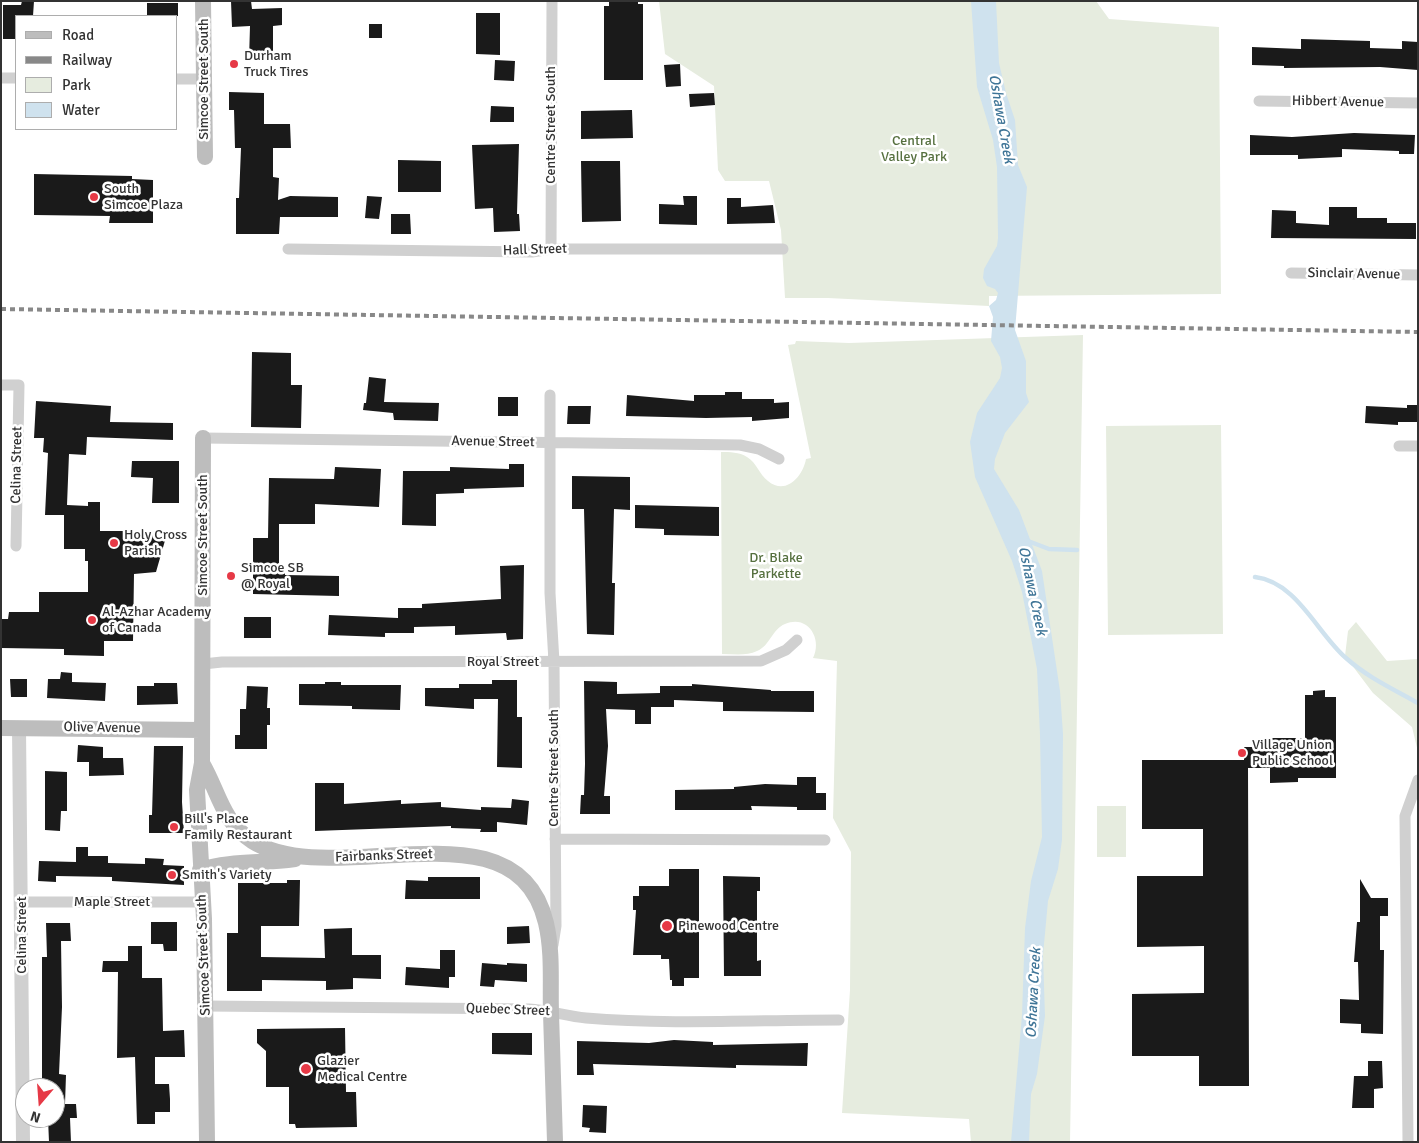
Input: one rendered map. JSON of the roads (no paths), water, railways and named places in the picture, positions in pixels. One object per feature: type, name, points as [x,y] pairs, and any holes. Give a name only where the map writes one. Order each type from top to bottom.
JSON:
[{"type":"main road","name":"Simcoe Street South","points":[[204,1],[205,157]]},
{"type":"main road","name":"Simcoe Street South","points":[[204,438],[202,763],[197,790],[203,902],[207,1142]]},
{"type":"main road","name":"Olive Avenue","points":[[1,728],[202,730]]},
{"type":"main road","name":"Fairbanks Street","points":[[202,763],[212,779],[222,809],[240,831],[252,841],[276,852],[304,858],[441,854],[471,855],[501,864],[518,875],[530,889],[540,906],[545,922],[551,957]]},
{"type":"main road","points":[[200,870],[222,863],[272,863],[304,858]]},
{"type":"main road","name":"Centre Street South","points":[[551,957],[555,1142]]},
{"type":"street","name":"Centre Street South","points":[[551,249],[552,1]]},
{"type":"street","points":[[1,78],[15,78]]},
{"type":"street","points":[[178,79],[204,79]]},
{"type":"street","name":"Hibbert Avenue","points":[[1259,101],[1418,103]]},
{"type":"street","name":"Hall Street","points":[[288,249],[532,252],[551,249],[783,249]]},
{"type":"street","name":"Sinclair Avenue","points":[[1291,273],[1418,275]]},
{"type":"street","name":"Celina Street","points":[[1,385],[19,385],[16,546]]},
{"type":"street","name":"Centre Street South","points":[[550,395],[550,593],[554,662],[556,926],[551,957]]},
{"type":"street","name":"Avenue Street","points":[[204,438],[740,445],[760,449],[779,459]]},
{"type":"street","points":[[1400,446],[1418,446]]},
{"type":"street","name":"Royal Street","points":[[203,664],[222,662],[761,661],[786,650],[797,640]]},
{"type":"street","name":"Celina Street","points":[[19,728],[23,1142]]},
{"type":"street","points":[[1408,1142],[1405,816],[1418,780]]},
{"type":"street","points":[[555,839],[825,840]]},
{"type":"street","name":"Maple Street","points":[[21,902],[203,902]]},
{"type":"street","name":"Quebec Street","points":[[205,1006],[551,1010],[586,1018],[648,1021],[839,1020]]},
{"type":"water","name":"Oshawa Creek","points":[[971,1],[996,1],[999,63],[1015,120],[1018,165],[1027,187],[1015,330],[1026,361],[1026,393],[1029,402],[1005,433],[995,459],[994,469],[1019,510],[1042,571],[1060,691],[1063,734],[1062,840],[1058,869],[1048,901],[1043,955],[1045,1016],[1037,1074],[1031,1094],[1029,1142],[1011,1142],[1022,1015],[1025,928],[1031,881],[1042,837],[1037,669],[1022,592],[1012,561],[975,477],[970,442],[977,413],[1000,378],[1002,368],[1000,357],[991,341],[993,317],[989,306],[996,300],[998,293],[995,289],[987,286],[983,278],[984,269],[997,246],[997,167],[993,140],[977,87]]},
{"type":"waterway","name":"Oshawa Creek","points":[[1028,541],[1049,549],[1077,550]]},
{"type":"waterway","points":[[1255,577],[1270,581],[1283,588],[1295,598],[1335,648],[1354,665],[1418,703]]},
{"type":"railway","points":[[1,309],[1418,332]]},
{"type":"place","name":"Durham Truck Tires","points":[[234,64]]},
{"type":"place","name":"South Simcoe Plaza","points":[[94,197]]},
{"type":"place","name":"Holy Cross Parish","points":[[114,543]]},
{"type":"place","name":"Simcoe SB @ Royal","points":[[231,576]]},
{"type":"place","name":"Al-Azhar Academy of Canada","points":[[92,620]]},
{"type":"place","name":"Village Union Public School","points":[[1242,753]]},
{"type":"place","name":"Bill's Place Family Restaurant","points":[[174,827]]},
{"type":"place","name":"Smith's Variety","points":[[172,875]]},
{"type":"place","name":"Pinewood Centre","points":[[667,926]]},
{"type":"place","name":"Glazier Medical Centre","points":[[306,1069]]},
{"type":"park label","name":"Central Valley Park","points":[[914,150]]},
{"type":"park label","name":"Dr. Blake Parkette","points":[[776,566]]}]
